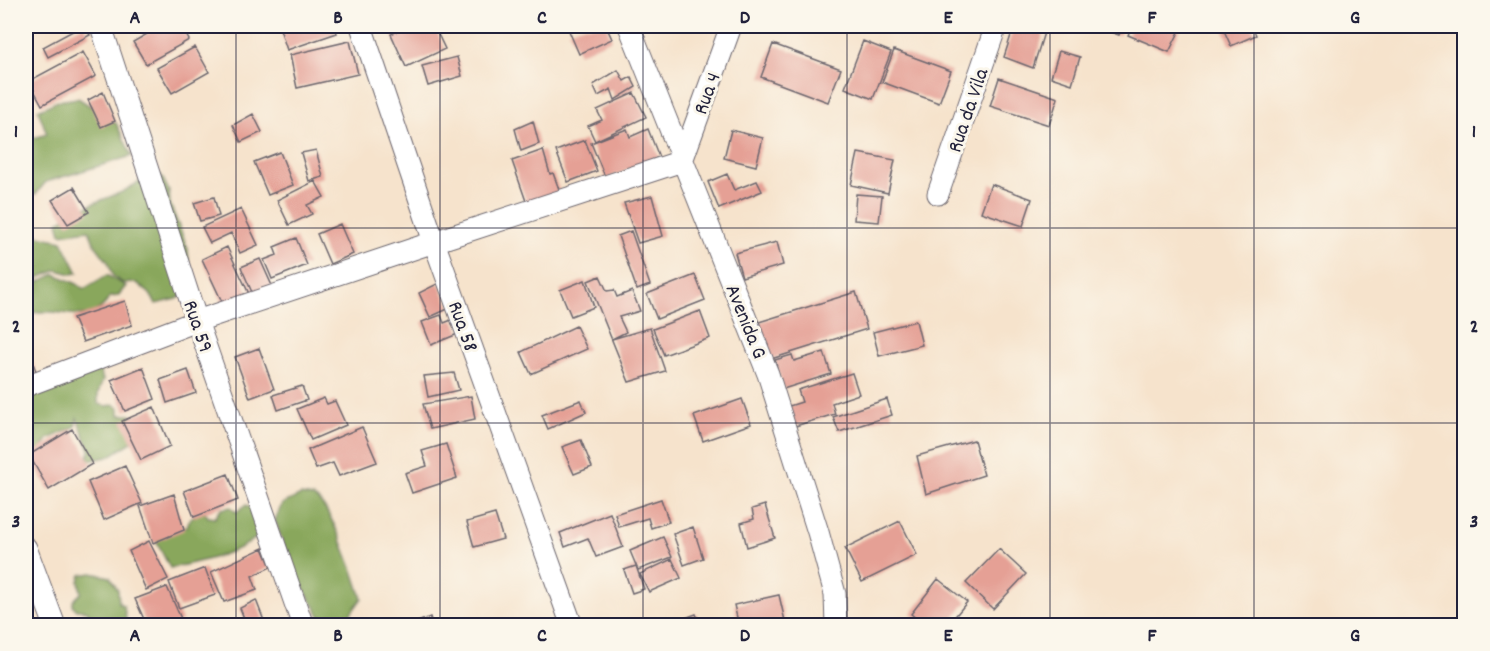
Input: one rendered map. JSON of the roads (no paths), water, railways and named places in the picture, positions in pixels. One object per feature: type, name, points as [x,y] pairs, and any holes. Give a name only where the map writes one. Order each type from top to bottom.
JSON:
[{"type":"street","name":"Rua 59","points":[[100,26],[197,321],[303,626]]},
{"type":"street","name":"Rua 58","points":[[361,26],[434,242],[572,626]]},
{"type":"street","name":"Avenida G","points":[[629,26],[764,363],[815,520],[835,594],[836,626]]},
{"type":"street","name":"Rua 4","points":[[682,161],[731,26]]},
{"type":"street","name":"Rua da Vila","points":[[938,194],[996,26]]},
{"type":"street","points":[[26,386],[197,321],[682,161]]},
{"type":"street","points":[[26,548],[55,626]]}]
